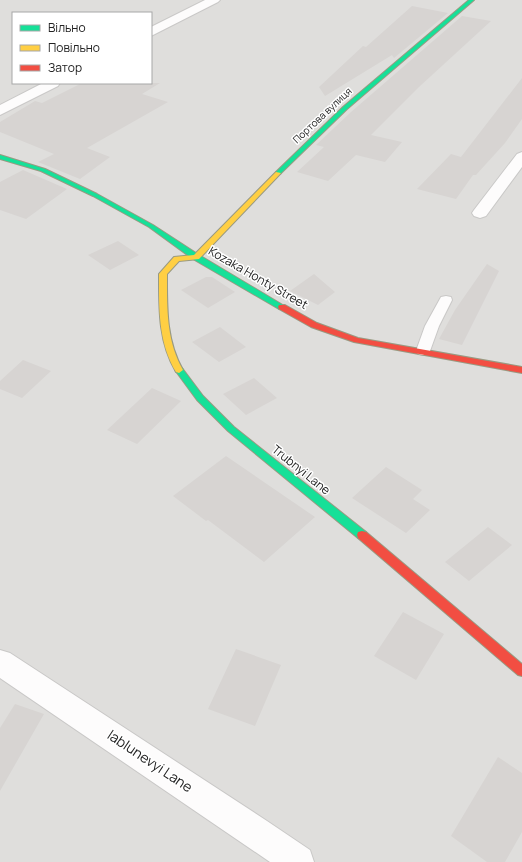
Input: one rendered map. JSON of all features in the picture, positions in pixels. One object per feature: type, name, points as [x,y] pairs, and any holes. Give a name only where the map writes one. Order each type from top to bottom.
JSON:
[{"type":"street","points":[[152,31],[214,0]]},
{"type":"street","name":"Портова вулиця","points":[[196,257],[291,159],[345,108],[472,0]]},
{"type":"street","points":[[0,111],[50,84]]},
{"type":"street","name":"Kozaka Honty Street","points":[[0,157],[43,170],[95,195],[151,226],[196,257],[314,325],[357,340],[522,370]]},
{"type":"street","points":[[480,213],[522,157]]},
{"type":"street","name":"Trubnyi Lane","points":[[196,257],[177,259],[163,274],[167,347],[174,363],[194,391],[220,419],[306,488],[522,671]]},
{"type":"street","name":"Iablunevyi Lane","points":[[0,662],[256,832],[298,862]]},
{"type":"lane","points":[[423,351],[432,326],[446,300]]},
{"type":"shaded area","points":[[0,0],[522,0],[522,862],[0,862]]},
{"type":"building","points":[[412,6],[448,13],[394,58],[392,55],[325,96],[319,87],[363,46],[366,47]]},
{"type":"building","points":[[462,16],[491,21],[419,87],[371,135],[402,142],[385,162],[356,155],[328,181],[297,172],[324,147],[316,145],[351,112]]},
{"type":"building","points":[[522,78],[522,119],[505,143],[476,175],[473,175],[456,199],[417,189],[451,154],[461,157]]},
{"type":"building","points":[[152,83],[160,83],[142,94],[168,102],[87,148],[110,157],[80,179],[38,162],[54,154],[0,132],[0,122],[35,101],[42,103],[80,84]]},
{"type":"building","points":[[23,170],[67,189],[26,219],[0,210],[0,182]]},
{"type":"building","points":[[118,241],[139,255],[110,270],[88,255]]},
{"type":"building","points":[[487,264],[499,271],[462,345],[439,339],[455,310]]},
{"type":"building","points":[[314,274],[335,292],[318,305],[290,291]]},
{"type":"building","points":[[206,277],[212,277],[235,292],[208,308],[181,290]]},
{"type":"building","points":[[220,327],[246,347],[219,362],[192,342]]},
{"type":"building","points":[[23,360],[51,371],[22,398],[0,389],[0,381]]},
{"type":"building","points":[[254,378],[277,398],[246,415],[223,394]]},
{"type":"building","points":[[152,388],[181,401],[137,444],[107,430]]},
{"type":"building","points":[[226,456],[315,517],[264,562],[173,496]]},
{"type":"building","points":[[386,467],[422,490],[413,499],[430,510],[406,533],[352,498]]},
{"type":"building","points":[[488,527],[512,545],[469,581],[445,562]]},
{"type":"building","points":[[403,612],[444,634],[416,680],[374,656]]},
{"type":"building","points":[[236,649],[281,665],[255,726],[208,709]]},
{"type":"building","points":[[15,704],[44,714],[0,791],[0,728]]},
{"type":"building","points":[[498,757],[522,773],[522,832],[505,862],[487,862],[451,836]]},
{"type":"traffic: fast","points":[[278,173],[345,108],[472,0]]},
{"type":"traffic: fast","points":[[0,157],[43,170],[95,195],[151,226],[196,257],[282,307]]},
{"type":"traffic: fast","points":[[179,370],[200,398],[231,429],[362,535]]},
{"type":"traffic: slow","points":[[179,370],[168,347],[166,336],[163,311],[163,274],[177,259],[196,257],[278,173]]},
{"type":"traffic: jam","points":[[282,307],[314,325],[357,340],[522,370]]},
{"type":"traffic: jam","points":[[362,535],[522,671]]}]
